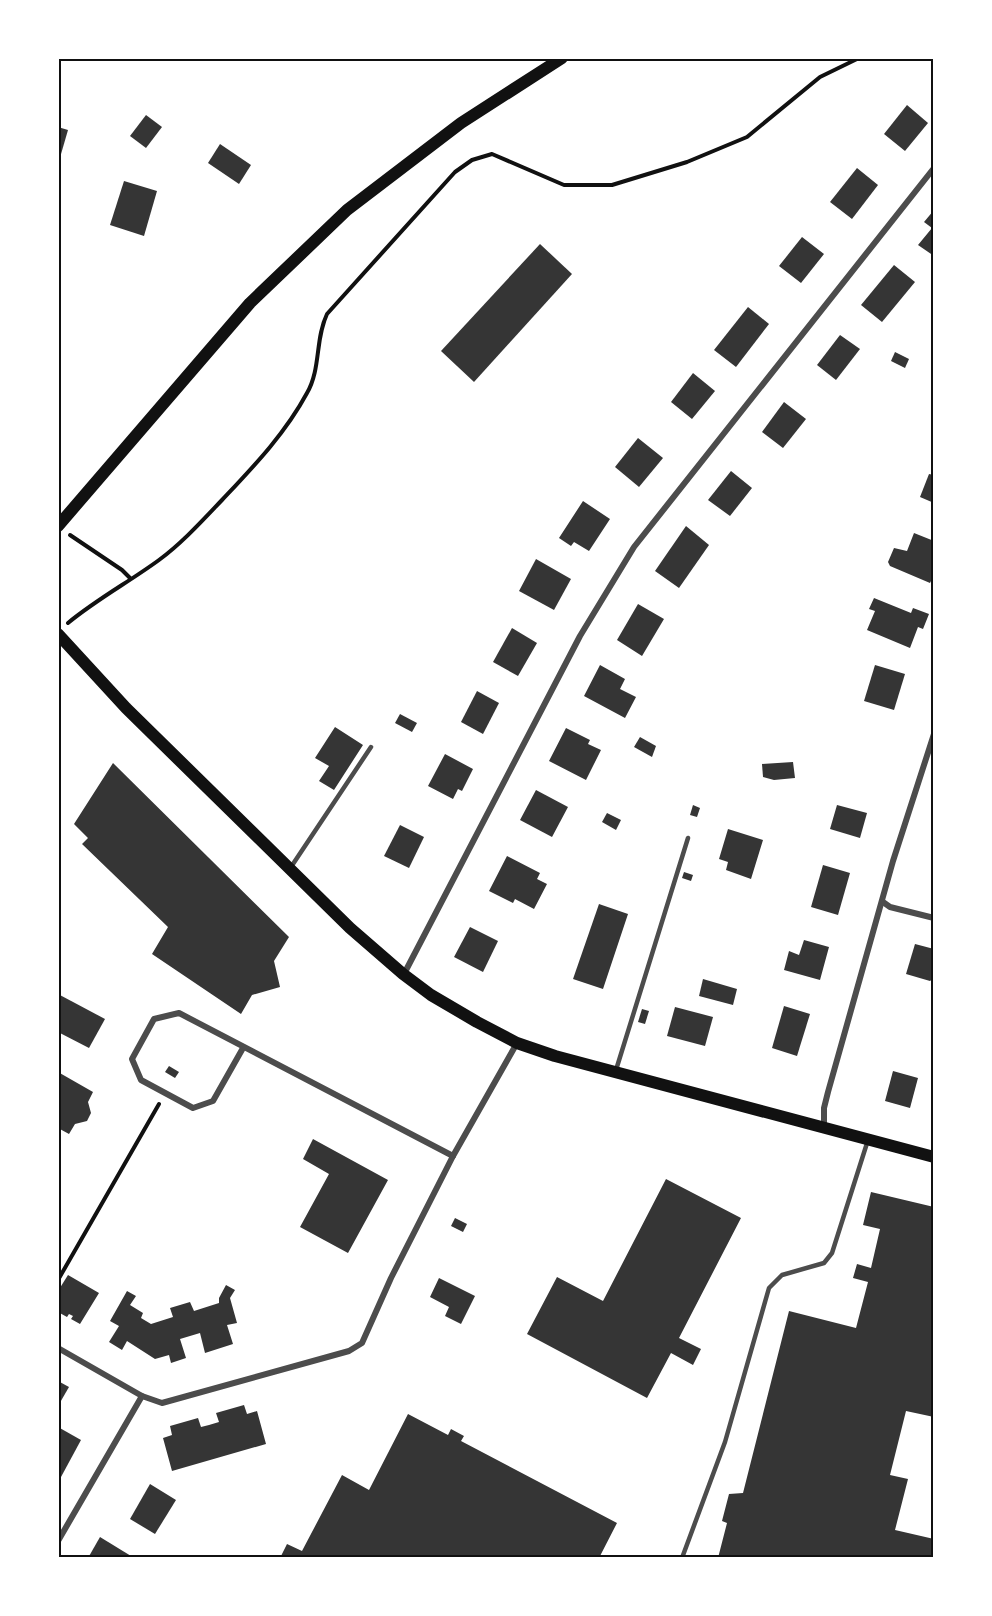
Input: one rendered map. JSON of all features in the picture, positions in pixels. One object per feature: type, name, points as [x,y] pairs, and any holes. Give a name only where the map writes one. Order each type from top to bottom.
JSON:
[{"type":"main road","points":[[63,530],[250,303],[347,210],[461,123],[562,58]]},
{"type":"main road","points":[[62,629],[126,708],[350,928],[430,995],[517,1043],[555,1056],[933,1157]]},
{"type":"street","points":[[403,974],[580,636],[634,547],[933,168]]},
{"type":"street","points":[[824,1127],[824,1108],[828,1092],[933,734]]},
{"type":"street","points":[[883,902],[890,907],[933,918]]},
{"type":"street","points":[[243,1048],[213,1101],[193,1108],[141,1080],[132,1059],[154,1019],[179,1013],[453,1156]]},
{"type":"street","points":[[58,1348],[142,1396],[162,1402],[349,1351],[362,1343],[391,1278],[453,1156],[517,1043]]},
{"type":"street","points":[[58,1541],[142,1396]]},
{"type":"lane","points":[[290,868],[371,747]]},
{"type":"lane","points":[[616,1072],[688,838]]},
{"type":"lane","points":[[682,1557],[725,1442],[770,1288],[782,1275],[824,1263],[832,1253],[869,1139]]},
{"type":"path","points":[[62,629],[130,578],[159,560],[192,532],[271,448],[309,392],[318,356],[320,329],[327,314],[455,172],[472,160],[492,154],[564,185],[612,185],[687,162],[747,137],[820,77],[859,58]]},
{"type":"path","points":[[63,530],[122,570],[130,578]]},
{"type":"path","points":[[58,1280],[166,1093]]},
{"type":"building","points":[[907,105],[928,123],[905,151],[884,134]]},
{"type":"building","points":[[146,115],[162,127],[146,148],[130,136]]},
{"type":"building","points":[[58,127],[68,130],[59,161],[58,161]]},
{"type":"building","points":[[220,144],[251,165],[239,184],[208,163]]},
{"type":"building","points":[[857,168],[878,185],[852,219],[830,202]]},
{"type":"building","points":[[124,181],[157,191],[144,236],[110,225]]},
{"type":"building","points":[[934,210],[934,256],[918,245],[932,228],[924,222]]},
{"type":"building","points":[[802,237],[824,254],[801,283],[779,266]]},
{"type":"building","points":[[540,244],[572,274],[474,382],[441,351]]},
{"type":"building","points":[[894,265],[915,282],[882,322],[861,305]]},
{"type":"building","points":[[748,307],[769,324],[736,367],[714,350]]},
{"type":"building","points":[[840,335],[860,349],[836,380],[817,365]]},
{"type":"building","points":[[895,352],[909,359],[905,368],[891,361]]},
{"type":"building","points":[[693,373],[715,391],[692,419],[671,402]]},
{"type":"building","points":[[784,402],[806,419],[783,448],[762,432]]},
{"type":"building","points":[[638,438],[663,458],[639,487],[615,467]]},
{"type":"building","points":[[731,471],[752,488],[730,516],[708,500]]},
{"type":"building","points":[[929,474],[934,475],[934,503],[920,497]]},
{"type":"building","points":[[583,501],[610,519],[589,551],[574,542],[571,546],[559,538]]},
{"type":"building","points":[[686,526],[709,545],[679,588],[655,571]]},
{"type":"building","points":[[914,533],[934,541],[934,575],[930,583],[890,566],[888,562],[894,548],[907,551]]},
{"type":"building","points":[[536,559],[571,579],[554,610],[519,591]]},
{"type":"building","points":[[874,598],[911,613],[913,608],[929,614],[923,629],[918,627],[910,648],[867,630],[875,611],[869,609]]},
{"type":"building","points":[[638,604],[664,619],[642,656],[617,640]]},
{"type":"building","points":[[512,628],[537,643],[518,676],[493,662]]},
{"type":"building","points":[[600,665],[625,679],[620,689],[636,697],[625,718],[584,696]]},
{"type":"building","points":[[875,665],[905,674],[894,710],[864,701]]},
{"type":"building","points":[[477,691],[499,703],[483,734],[461,722]]},
{"type":"building","points":[[400,714],[417,723],[412,732],[395,723]]},
{"type":"building","points":[[335,727],[363,745],[334,790],[319,781],[329,766],[315,758]]},
{"type":"building","points":[[566,728],[590,740],[588,744],[601,750],[586,780],[549,761]]},
{"type":"building","points":[[640,737],[656,746],[652,757],[634,747]]},
{"type":"building","points":[[445,754],[473,769],[462,791],[458,789],[453,799],[428,786]]},
{"type":"building","points":[[793,762],[795,778],[774,780],[763,777],[762,764]]},
{"type":"building","points":[[113,763],[289,937],[274,961],[280,987],[252,995],[241,1014],[152,954],[168,927],[82,844],[88,838],[74,824]]},
{"type":"building","points":[[536,790],[568,807],[552,837],[520,820]]},
{"type":"building","points":[[693,805],[700,808],[697,817],[690,815]]},
{"type":"building","points":[[837,805],[867,813],[860,838],[830,829]]},
{"type":"building","points":[[607,813],[621,820],[616,830],[602,822]]},
{"type":"building","points":[[400,825],[424,837],[409,868],[384,856]]},
{"type":"building","points":[[728,829],[763,840],[751,879],[726,870],[728,862],[719,859]]},
{"type":"building","points":[[507,856],[540,873],[537,879],[547,884],[534,909],[515,899],[513,903],[489,891]]},
{"type":"building","points":[[823,865],[850,873],[838,915],[811,907]]},
{"type":"building","points":[[684,872],[693,875],[691,881],[682,878]]},
{"type":"building","points":[[599,904],[628,914],[603,989],[573,979]]},
{"type":"building","points":[[470,927],[498,941],[483,972],[454,957]]},
{"type":"building","points":[[804,940],[829,947],[820,980],[784,970],[789,951],[799,955]]},
{"type":"building","points":[[915,944],[934,949],[934,978],[930,981],[906,974]]},
{"type":"building","points":[[703,979],[737,989],[733,1005],[699,996]]},
{"type":"building","points":[[58,994],[105,1019],[89,1048],[58,1032]]},
{"type":"building","points":[[784,1006],[810,1014],[797,1056],[772,1048]]},
{"type":"building","points":[[675,1007],[713,1017],[705,1046],[667,1036]]},
{"type":"building","points":[[642,1009],[649,1011],[645,1024],[638,1022]]},
{"type":"building","points":[[169,1066],[179,1072],[175,1078],[165,1072]]},
{"type":"building","points":[[893,1071],[918,1078],[910,1108],[885,1101]]},
{"type":"building","points":[[58,1072],[93,1092],[88,1102],[91,1113],[87,1121],[75,1124],[69,1134],[58,1128]]},
{"type":"building","points":[[313,1139],[388,1180],[348,1253],[300,1227],[329,1174],[303,1159]]},
{"type":"building","points":[[666,1179],[741,1218],[679,1338],[701,1349],[693,1365],[671,1353],[647,1398],[527,1334],[557,1277],[603,1301]]},
{"type":"building","points":[[871,1192],[934,1207],[934,1417],[906,1411],[890,1475],[908,1479],[895,1530],[934,1539],[934,1558],[718,1558],[727,1523],[722,1521],[729,1494],[743,1493],[789,1311],[856,1328],[868,1282],[853,1278],[857,1264],[871,1268],[880,1229],[863,1225]]},
{"type":"building","points":[[455,1218],[467,1224],[463,1232],[451,1226]]},
{"type":"building","points":[[68,1275],[99,1293],[80,1324],[71,1319],[73,1316],[69,1314],[67,1317],[58,1312],[58,1291]]},
{"type":"building","points":[[439,1278],[475,1296],[461,1324],[445,1316],[449,1307],[430,1297]]},
{"type":"building","points":[[226,1285],[235,1290],[230,1298],[237,1323],[227,1325],[233,1344],[205,1353],[200,1333],[180,1339],[186,1358],[171,1363],[169,1355],[155,1359],[127,1341],[122,1350],[109,1342],[119,1326],[110,1321],[127,1291],[136,1296],[130,1305],[143,1313],[141,1318],[151,1324],[173,1317],[170,1308],[190,1302],[194,1311],[219,1303],[219,1298]]},
{"type":"building","points":[[58,1381],[69,1387],[58,1406]]},
{"type":"building","points":[[244,1405],[247,1414],[257,1411],[266,1444],[172,1471],[163,1438],[172,1435],[170,1426],[198,1418],[201,1427],[209,1425],[219,1422],[216,1413]]},
{"type":"building","points":[[408,1414],[448,1435],[451,1429],[464,1436],[461,1441],[617,1523],[599,1558],[280,1558],[287,1544],[302,1551],[342,1475],[369,1490]]},
{"type":"building","points":[[58,1427],[81,1440],[61,1477],[58,1476]]},
{"type":"building","points":[[150,1484],[176,1500],[155,1534],[130,1519]]},
{"type":"building","points":[[100,1537],[131,1556],[130,1558],[88,1558]]}]
